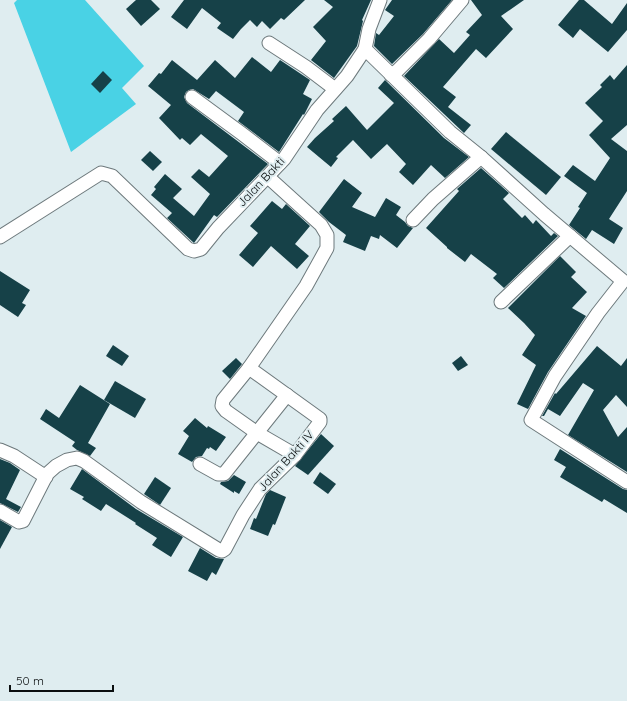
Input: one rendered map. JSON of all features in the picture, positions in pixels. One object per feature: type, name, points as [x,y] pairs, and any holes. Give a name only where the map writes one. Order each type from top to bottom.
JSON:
[{"type":"street","points":[[391,75],[397,71],[428,39],[462,0]]},
{"type":"street","name":"Jalan Bakti","points":[[0,237],[101,173],[112,176],[188,249],[194,251],[201,249],[238,206],[280,163],[318,110],[347,76],[365,49],[376,2]]},
{"type":"street","points":[[269,44],[306,67],[335,89]]},
{"type":"street","points":[[365,49],[450,132],[481,157],[625,283],[598,313],[555,376],[531,420],[627,482]]},
{"type":"street","points":[[192,97],[280,163]]},
{"type":"street","points":[[413,220],[433,199],[481,157]]},
{"type":"street","points":[[268,177],[321,225],[327,236],[327,248],[306,286],[249,368],[223,400],[222,406],[226,411],[257,433],[295,455]]},
{"type":"street","points":[[501,302],[570,236]]},
{"type":"street","name":"Jalan Bakti IV","points":[[46,477],[47,474],[56,466],[67,460],[77,458],[84,461],[141,502],[222,551],[225,549],[244,514],[260,489],[295,455],[320,422],[320,419],[249,368]]},
{"type":"street","points":[[200,464],[218,474],[224,474],[287,395]]},
{"type":"street","points":[[0,450],[14,456],[46,477],[23,521],[19,522],[0,511]]},
{"type":"shaded area","points":[[17,0],[85,0],[144,66],[122,88],[136,104],[71,152],[14,3]]},
{"type":"building","points":[[136,0],[151,0],[160,9],[141,26],[126,9]]},
{"type":"building","points":[[184,0],[305,0],[284,20],[281,18],[270,29],[262,21],[257,27],[250,20],[233,39],[217,28],[221,23],[202,8],[187,29],[171,17]]},
{"type":"building","points":[[324,0],[371,0],[362,20],[357,46],[334,78],[311,60],[326,41],[313,27],[333,7]]},
{"type":"building","points":[[392,0],[452,0],[423,34],[392,64],[374,46],[376,33],[379,35],[394,16],[385,10]]},
{"type":"building","points":[[471,0],[524,0],[501,16],[513,29],[486,58],[476,49],[443,87],[456,97],[448,107],[471,125],[464,133],[404,76],[439,39],[454,53],[470,35],[466,32],[482,15]]},
{"type":"building","points":[[579,0],[584,0],[612,24],[627,3],[627,30],[608,52],[580,29],[573,38],[558,25]]},
{"type":"building","points":[[252,57],[271,72],[280,60],[310,80],[303,94],[312,99],[304,115],[303,114],[279,152],[238,121],[244,112],[216,91],[209,99],[193,89],[186,92],[184,97],[187,103],[268,164],[217,217],[214,215],[194,243],[167,218],[172,213],[151,195],[156,189],[154,187],[165,174],[182,189],[173,198],[194,216],[210,194],[191,177],[199,169],[209,177],[228,156],[201,134],[190,145],[182,138],[180,140],[159,118],[171,105],[148,86],[159,73],[161,74],[172,60],[197,80],[215,60],[235,78]]},
{"type":"building","points":[[627,65],[627,125],[611,139],[627,151],[627,191],[609,219],[623,228],[614,244],[592,230],[586,239],[569,225],[580,208],[578,207],[587,193],[564,176],[573,165],[595,181],[610,158],[589,135],[603,121],[585,103],[602,87],[600,85],[610,75],[614,80]]},
{"type":"building","points":[[103,71],[112,80],[100,93],[91,84]]},
{"type":"building","points":[[385,80],[444,138],[469,157],[445,178],[431,165],[413,185],[399,172],[406,164],[387,144],[371,159],[353,140],[336,157],[338,158],[331,167],[307,147],[334,121],[332,119],[346,106],[367,130],[394,103],[378,88]]},
{"type":"building","points":[[506,132],[561,177],[546,195],[491,149]]},
{"type":"building","points":[[150,151],[162,162],[153,171],[141,160]]},
{"type":"building","points":[[481,168],[509,193],[503,199],[522,218],[525,215],[533,224],[536,220],[551,236],[554,233],[558,236],[504,288],[493,278],[497,274],[471,254],[465,262],[447,248],[426,228],[459,191],[457,189]]},
{"type":"building","points":[[344,179],[362,193],[352,207],[375,217],[386,198],[401,207],[396,215],[408,226],[413,228],[397,248],[380,235],[379,239],[371,236],[365,251],[343,242],[346,235],[319,212]]},
{"type":"building","points":[[272,201],[282,209],[286,204],[310,226],[295,244],[309,256],[297,269],[271,246],[253,267],[239,255],[258,233],[250,226]]},
{"type":"building","points":[[560,256],[576,272],[571,277],[587,292],[572,308],[586,316],[548,372],[528,409],[517,404],[536,365],[522,355],[535,335],[508,308]]},
{"type":"building","points":[[0,271],[30,290],[22,303],[26,305],[18,317],[0,305]]},
{"type":"building","points":[[113,345],[129,356],[122,366],[106,356]]},
{"type":"building","points":[[597,346],[621,366],[627,358],[627,407],[616,395],[603,410],[618,437],[627,427],[627,472],[568,435],[594,390],[583,383],[560,416],[548,409],[544,416],[542,416],[555,393],[556,394]]},
{"type":"building","points":[[461,356],[468,365],[458,371],[452,363]]},
{"type":"building","points":[[236,358],[242,364],[230,379],[222,371]]},
{"type":"building","points":[[115,381],[146,399],[135,418],[104,400]]},
{"type":"building","points":[[80,385],[110,404],[88,443],[96,448],[90,456],[77,450],[72,446],[75,442],[40,419],[46,409],[59,418]]},
{"type":"building","points":[[195,418],[207,428],[208,426],[226,437],[216,451],[210,447],[209,449],[207,448],[202,456],[196,457],[192,462],[178,454],[189,436],[183,431]]},
{"type":"building","points":[[321,434],[334,446],[308,475],[295,466]]},
{"type":"building","points":[[560,449],[623,489],[627,490],[627,513],[604,499],[602,502],[560,477],[566,467],[554,460]]},
{"type":"building","points":[[0,459],[10,463],[20,470],[6,499],[21,507],[18,512],[0,503]]},
{"type":"building","points":[[82,469],[136,509],[183,537],[171,557],[152,545],[157,538],[135,524],[136,523],[106,504],[101,511],[82,499],[84,497],[70,489]]},
{"type":"building","points":[[320,472],[336,484],[328,494],[313,483]]},
{"type":"building","points":[[234,475],[246,482],[239,494],[234,491],[234,493],[220,484],[221,482],[228,481]]},
{"type":"building","points":[[155,477],[171,488],[160,505],[144,494]]},
{"type":"building","points":[[270,490],[286,497],[275,525],[273,524],[268,536],[250,529],[254,518],[256,519],[266,494]]},
{"type":"building","points":[[0,520],[12,527],[0,549]]},
{"type":"building","points":[[200,548],[216,558],[224,559],[216,575],[212,572],[207,581],[188,571]]}]
